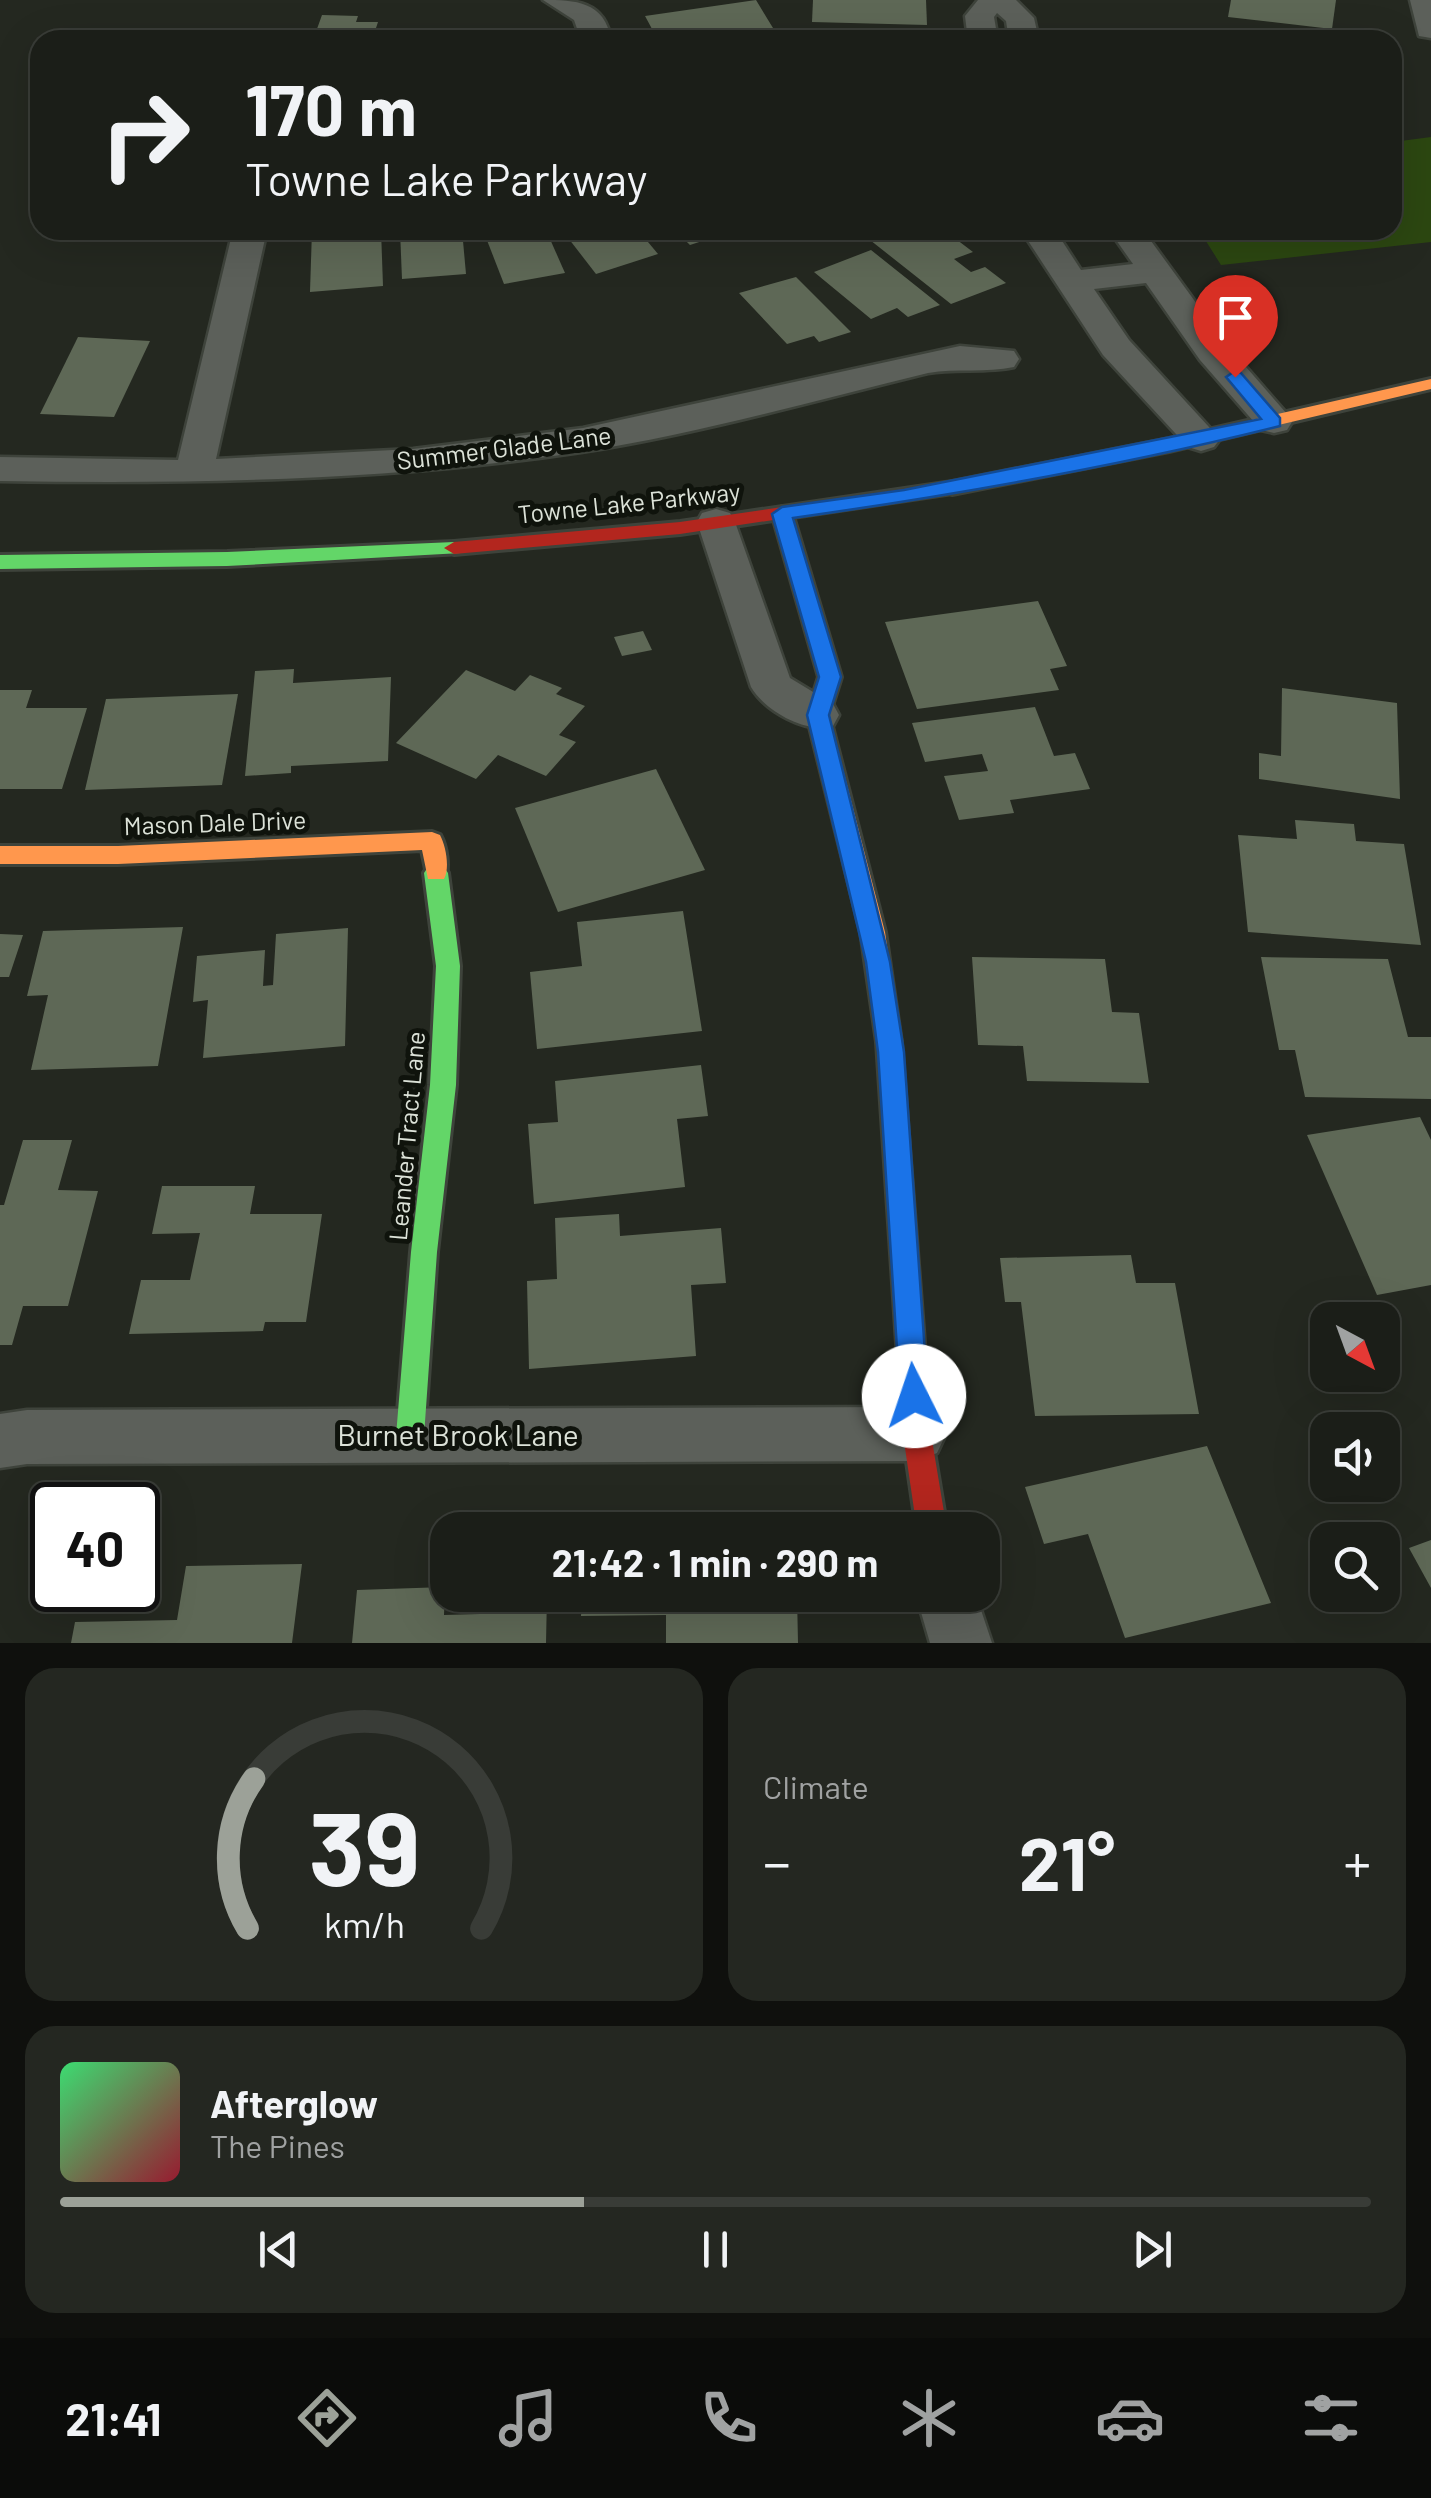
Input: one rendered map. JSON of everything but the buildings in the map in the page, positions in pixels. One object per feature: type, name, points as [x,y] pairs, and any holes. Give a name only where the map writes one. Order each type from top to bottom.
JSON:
[{"type":"street","points":[[982,30],[978,16],[996,0],[1020,18],[1022,30]]},
{"type":"street","points":[[1424,0],[1429,30]]},
{"type":"street","points":[[566,4],[594,24],[595,30]]},
{"type":"street","points":[[194,472],[248,240]]},
{"type":"street","points":[[1044,240],[1089,312],[1202,439]]},
{"type":"street","points":[[1132,240],[1213,352],[1274,422]]},
{"type":"street","points":[[1070,281],[1152,272]]},
{"type":"street","points":[[1136,368],[1213,352]]},
{"type":"street","name":"Summer Glade Lane","points":[[0,469],[194,472],[414,461],[583,440],[754,406],[928,362],[960,357],[1001,359]]},
{"type":"street","name":"Towne Lake Parkway","points":[[0,562],[304,558],[524,542],[782,514],[904,496],[1202,439],[1431,384]]},
{"type":"street","points":[[782,514],[830,677],[818,715],[873,932],[891,1052],[916,1434],[929,1512]]},
{"type":"street","points":[[716,522],[772,687],[818,715]]},
{"type":"street","name":"Mason Dale Drive","points":[[0,855],[118,855],[432,842]]},
{"type":"street","name":"Leander Tract Lane","points":[[410,1436],[424,1252],[443,1085],[448,966],[432,842]]},
{"type":"street","name":"Burnet Brook Lane","points":[[0,1442],[28,1438],[916,1434]]},
{"type":"street","points":[[951,1612],[961,1643]]},
{"type":"shaded area","points":[[1431,137],[1431,242],[1221,265],[1205,240],[1402,240],[1402,141]]},
{"type":"traffic: fast","points":[[0,562],[227,559],[454,548]]},
{"type":"traffic: fast","points":[[410,1436],[424,1252],[443,1085],[448,966],[436,873]]},
{"type":"traffic: slow","points":[[952,488],[1169,445],[1431,384]]},
{"type":"traffic: slow","points":[[782,513],[830,677],[818,715],[873,932],[889,1042]]},
{"type":"traffic: slow","points":[[0,855],[118,855],[432,841],[436,873]]},
{"type":"traffic: jam","points":[[454,548],[680,528],[952,488]]},
{"type":"traffic: jam","points":[[889,1042],[917,1434],[929,1512]]},
{"type":"route","points":[[914,1396],[891,1052],[878,962],[818,715],[830,677],[782,514],[1076,464],[1274,422],[1235,377]]}]
